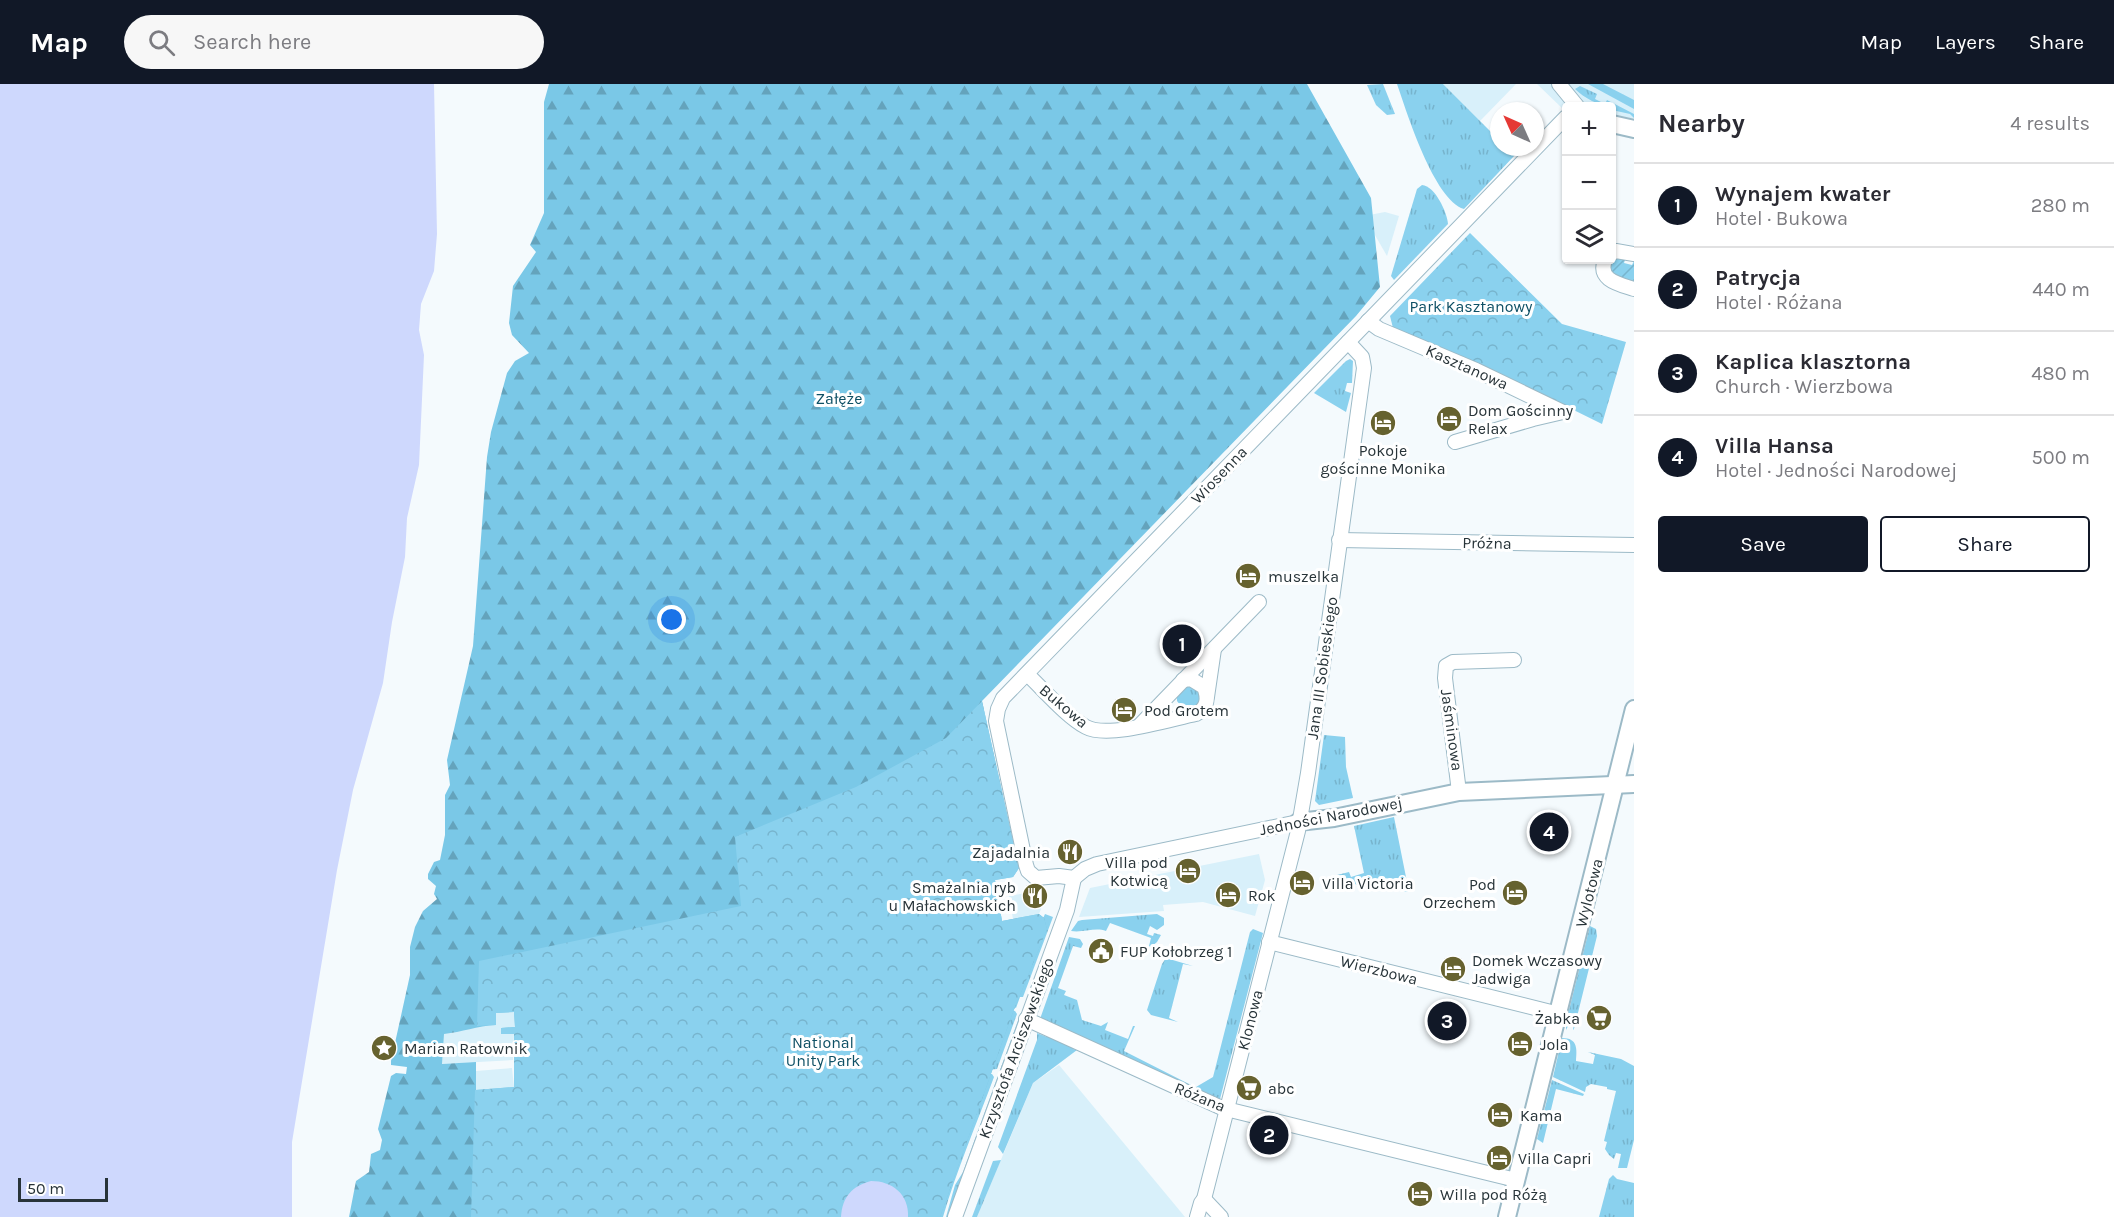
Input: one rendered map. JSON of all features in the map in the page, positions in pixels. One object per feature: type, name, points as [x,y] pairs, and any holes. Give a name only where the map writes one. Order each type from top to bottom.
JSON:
[{"type":"street","points":[[1559,84],[1574,102]]},
{"type":"street","name":"Wiosenna","points":[[1074,878],[1059,876],[1036,878],[1028,871],[996,721],[1001,702],[1562,121]]},
{"type":"street","points":[[1616,125],[1634,129]]},
{"type":"street","points":[[1616,250],[1634,254]]},
{"type":"street","points":[[1603,264],[1608,279],[1634,289]]},
{"type":"street","name":"Kasztanowa","points":[[1368,321],[1379,329],[1476,369],[1563,412],[1455,442]]},
{"type":"street","name":"Jana III Sobieskiego","points":[[1298,822],[1308,773],[1364,368],[1362,357],[1348,342]]},
{"type":"street","name":"Próżna","points":[[1339,540],[1634,545]]},
{"type":"street","points":[[1139,726],[1259,602]]},
{"type":"street","points":[[1207,699],[1214,649]]},
{"type":"street","name":"Jaśminowa","points":[[1459,792],[1445,678],[1446,666],[1453,662],[1515,660]]},
{"type":"street","name":"Bukowa","points":[[1027,674],[1079,723],[1091,729],[1116,731],[1196,714],[1203,710],[1207,699]]},
{"type":"street","points":[[1183,680],[1191,679],[1198,682],[1204,687],[1207,699]]},
{"type":"street","points":[[1172,692],[1170,700],[1183,717]]},
{"type":"street","name":"Wylotowa","points":[[1507,1217],[1634,709]]},
{"type":"street","name":"Jedności Narodowej","points":[[1074,878],[1097,864],[1298,822],[1327,819],[1459,792],[1634,784]]},
{"type":"street","name":"Klonowa","points":[[1197,1217],[1204,1199],[1298,831],[1298,822]]},
{"type":"street","name":"Krzysztofa Arciszewskiego","points":[[955,1217],[1029,1020],[1067,910],[1074,878]]},
{"type":"street","name":"Wierzbowa","points":[[1269,942],[1559,1014]]},
{"type":"street","name":"Różana","points":[[1029,1020],[1207,1102],[1227,1109],[1516,1180]]},
{"type":"street","points":[[1204,1199],[1221,1217]]},
{"type":"shaded area","points":[[0,84],[434,84],[437,234],[434,271],[421,304],[419,330],[424,355],[419,465],[407,518],[405,557],[383,683],[353,790],[337,870],[292,1142],[292,1217],[0,1217]]},
{"type":"shaded area","points":[[1443,84],[1516,84],[1498,102],[1490,102],[1490,111],[1480,121]]},
{"type":"shaded area","points":[[1537,84],[1634,84],[1634,119],[1616,115],[1616,102],[1562,102],[1562,108]]},
{"type":"shaded area","points":[[1385,212],[1399,216],[1387,256],[1364,216]]},
{"type":"shaded area","points":[[1259,854],[1265,880],[1255,916],[1203,902],[1163,905],[1164,911],[1079,917],[1090,888]]},
{"type":"shaded area","points":[[1037,891],[1041,909],[1039,914],[1013,919],[1009,896]]},
{"type":"shaded area","points":[[514,1012],[515,1027],[501,1028],[514,1033],[513,1060],[442,1064],[443,1027],[495,1025],[496,1013]]},
{"type":"shaded area","points":[[1059,1065],[1185,1217],[977,1217],[1033,1083]]},
{"type":"shaded area","points":[[512,1068],[514,1087],[475,1090],[476,1071]]},
{"type":"shaded area","points":[[871,1181],[886,1183],[898,1190],[906,1202],[908,1217],[841,1217],[843,1204],[849,1193],[858,1186]]},
{"type":"green space","name":"Załęże","points":[[549,84],[1307,84],[1371,198],[1380,287],[1356,316],[982,701],[1019,868],[1013,877],[995,880],[1002,921],[1039,914],[1044,918],[1047,929],[1013,1012],[940,1217],[349,1217],[356,1181],[369,1172],[371,1154],[380,1150],[382,1140],[378,1129],[391,1076],[396,1073],[406,1074],[407,1067],[391,1065],[391,1061],[410,975],[410,947],[415,927],[423,911],[437,899],[434,894],[436,886],[428,879],[428,874],[434,862],[440,860],[445,835],[445,795],[450,785],[447,760],[473,646],[487,457],[491,432],[507,373],[515,361],[529,353],[512,335],[509,323],[513,286],[536,252],[530,245],[544,213],[544,102]],"holes":[[[514,1012],[515,1027],[501,1028],[501,1034],[514,1034],[514,1087],[476,1090],[476,1062],[442,1064],[444,1034],[496,1025],[496,1013]]]},
{"type":"green space","points":[[1383,84],[1395,114],[1387,115],[1376,105],[1367,85]]},
{"type":"green space","points":[[1397,84],[1443,84],[1490,131],[1490,156],[1514,156],[1464,209],[1453,202],[1442,190],[1415,134]]},
{"type":"green space","points":[[1588,84],[1603,84],[1634,100],[1634,109]]},
{"type":"green space","points":[[1580,86],[1597,94],[1595,99],[1601,102],[1587,98],[1575,89]]},
{"type":"green space","points":[[1616,105],[1634,114],[1634,118],[1630,114],[1616,111]]},
{"type":"green space","points":[[1422,185],[1427,186],[1436,195],[1443,207],[1448,224],[1394,280],[1391,276],[1417,189]]},
{"type":"green space","name":"Park Kasztanowy","points":[[1470,233],[1562,324],[1626,342],[1602,424],[1511,379],[1393,328],[1390,316]]},
{"type":"green space","points":[[1626,257],[1624,263],[1632,265],[1634,261],[1634,281],[1611,276],[1608,264],[1616,264],[1616,258]]},
{"type":"green space","points":[[1350,359],[1353,361],[1352,383],[1347,383],[1345,391],[1351,393],[1346,412],[1314,393]]},
{"type":"green space","points":[[1191,685],[1202,692],[1199,708],[1184,710],[1177,701],[1177,695],[1182,689]]},
{"type":"green space","name":"National Unity Park","points":[[982,701],[1019,868],[1013,877],[995,880],[1002,921],[1039,914],[1044,918],[1047,929],[1013,1012],[940,1217],[471,1217],[475,1090],[514,1087],[514,1034],[501,1034],[501,1028],[515,1027],[514,1012],[496,1013],[496,1025],[477,1026],[479,961],[741,906],[735,837],[856,787],[946,738]]},
{"type":"green space","points":[[1324,735],[1345,737],[1346,767],[1353,798],[1319,805],[1315,801]]},
{"type":"green space","points":[[1394,817],[1409,892],[1366,887],[1339,880],[1337,875],[1349,872],[1351,877],[1364,873],[1354,826]]},
{"type":"green space","points":[[1045,914],[1053,917],[1023,997],[1020,997],[1016,1008],[1008,1005]]},
{"type":"green space","points":[[1157,914],[1164,918],[1164,925],[1157,930],[1150,926],[1147,934],[1161,935],[1151,947],[1149,946],[1151,938],[1110,923],[1106,931],[1071,931],[1078,921],[1082,920]]},
{"type":"green space","points":[[1590,926],[1596,929],[1597,936],[1574,1029],[1574,1023],[1570,1022],[1566,1030],[1566,1022]]},
{"type":"green space","points":[[1253,929],[1263,933],[1220,1099],[1217,1101],[1188,1089],[1190,1084],[1196,1087],[1213,1077],[1250,932]]},
{"type":"green space","points":[[1069,937],[1080,939],[1083,944],[1081,948],[1073,946],[1058,988],[1066,991],[1064,995],[1077,1000],[1082,1020],[1101,1026],[1108,1022],[1105,1030],[1128,1039],[1135,1026],[1124,1051],[1189,1084],[1187,1088],[1040,1019]]},
{"type":"green space","points":[[1166,958],[1193,966],[1183,964],[1169,1018],[1178,1022],[1151,1015],[1147,1010]]},
{"type":"green space","points":[[1007,1009],[1017,1014],[997,1069],[987,1070]]},
{"type":"green space","points":[[1020,1015],[1022,1016],[948,1217],[946,1217],[955,1185],[963,1172]]},
{"type":"green space","points":[[1037,1033],[1047,1037],[1049,1033],[1074,1045],[1073,1049],[1077,1050],[1033,1083],[1003,1154],[998,1147],[1037,1040]]},
{"type":"green space","points":[[1562,1038],[1574,1042],[1576,1061],[1593,1064],[1595,1055],[1588,1052],[1621,1059],[1634,1066],[1634,1140],[1627,1168],[1618,1168],[1621,1154],[1616,1153],[1614,1159],[1605,1149],[1607,1142],[1604,1141],[1616,1091],[1591,1084],[1586,1087],[1585,1092],[1553,1077]]},
{"type":"green space","points":[[985,1074],[992,1074],[994,1077],[943,1217],[930,1217]]},
{"type":"green space","points":[[1552,1080],[1584,1094],[1583,1096],[1556,1089],[1543,1143],[1537,1139]]},
{"type":"green space","points":[[1001,1160],[977,1217],[972,1217],[993,1161]]},
{"type":"green space","points":[[1613,1175],[1617,1179],[1634,1183],[1634,1217],[1599,1217],[1609,1179]]},
{"type":"place","name":"Dom Gościnny Relax","points":[[1449,419]]},
{"type":"place","name":"Pokoje gościnne Monika","points":[[1383,423]]},
{"type":"place","name":"muszelka","points":[[1248,576]]},
{"type":"place","name":"Wynajem kwater","points":[[1182,644]]},
{"type":"place","name":"Pod Grotem","points":[[1124,710]]},
{"type":"place","name":"Villa Hansa","points":[[1549,832]]},
{"type":"place","name":"Zajadalnia","points":[[1070,852]]},
{"type":"place","name":"Villa pod Kotwicą","points":[[1188,871]]},
{"type":"place","name":"Villa Victoria","points":[[1302,883]]},
{"type":"place","name":"Pod Orzechem","points":[[1515,893]]},
{"type":"place","name":"Rok","points":[[1228,895]]},
{"type":"place","name":"Smażalnia ryb u Małachowskich","points":[[1035,896]]},
{"type":"place","name":"FUP Kołobrzeg 1","points":[[1101,951]]},
{"type":"place","name":"Domek Wczasowy Jadwiga","points":[[1453,969]]},
{"type":"place","name":"Żabka","points":[[1599,1018]]},
{"type":"place","name":"Kaplica klasztorna","points":[[1447,1021]]},
{"type":"place","name":"Jola","points":[[1520,1044]]},
{"type":"place","name":"Marian Ratownik","points":[[384,1048]]},
{"type":"place","name":"abc","points":[[1249,1088]]},
{"type":"place","name":"Kama","points":[[1500,1115]]},
{"type":"place","name":"Patrycja","points":[[1269,1135]]},
{"type":"place","name":"Villa Capri","points":[[1499,1158]]},
{"type":"place","name":"Willa pod Różą","points":[[1420,1194]]}]
